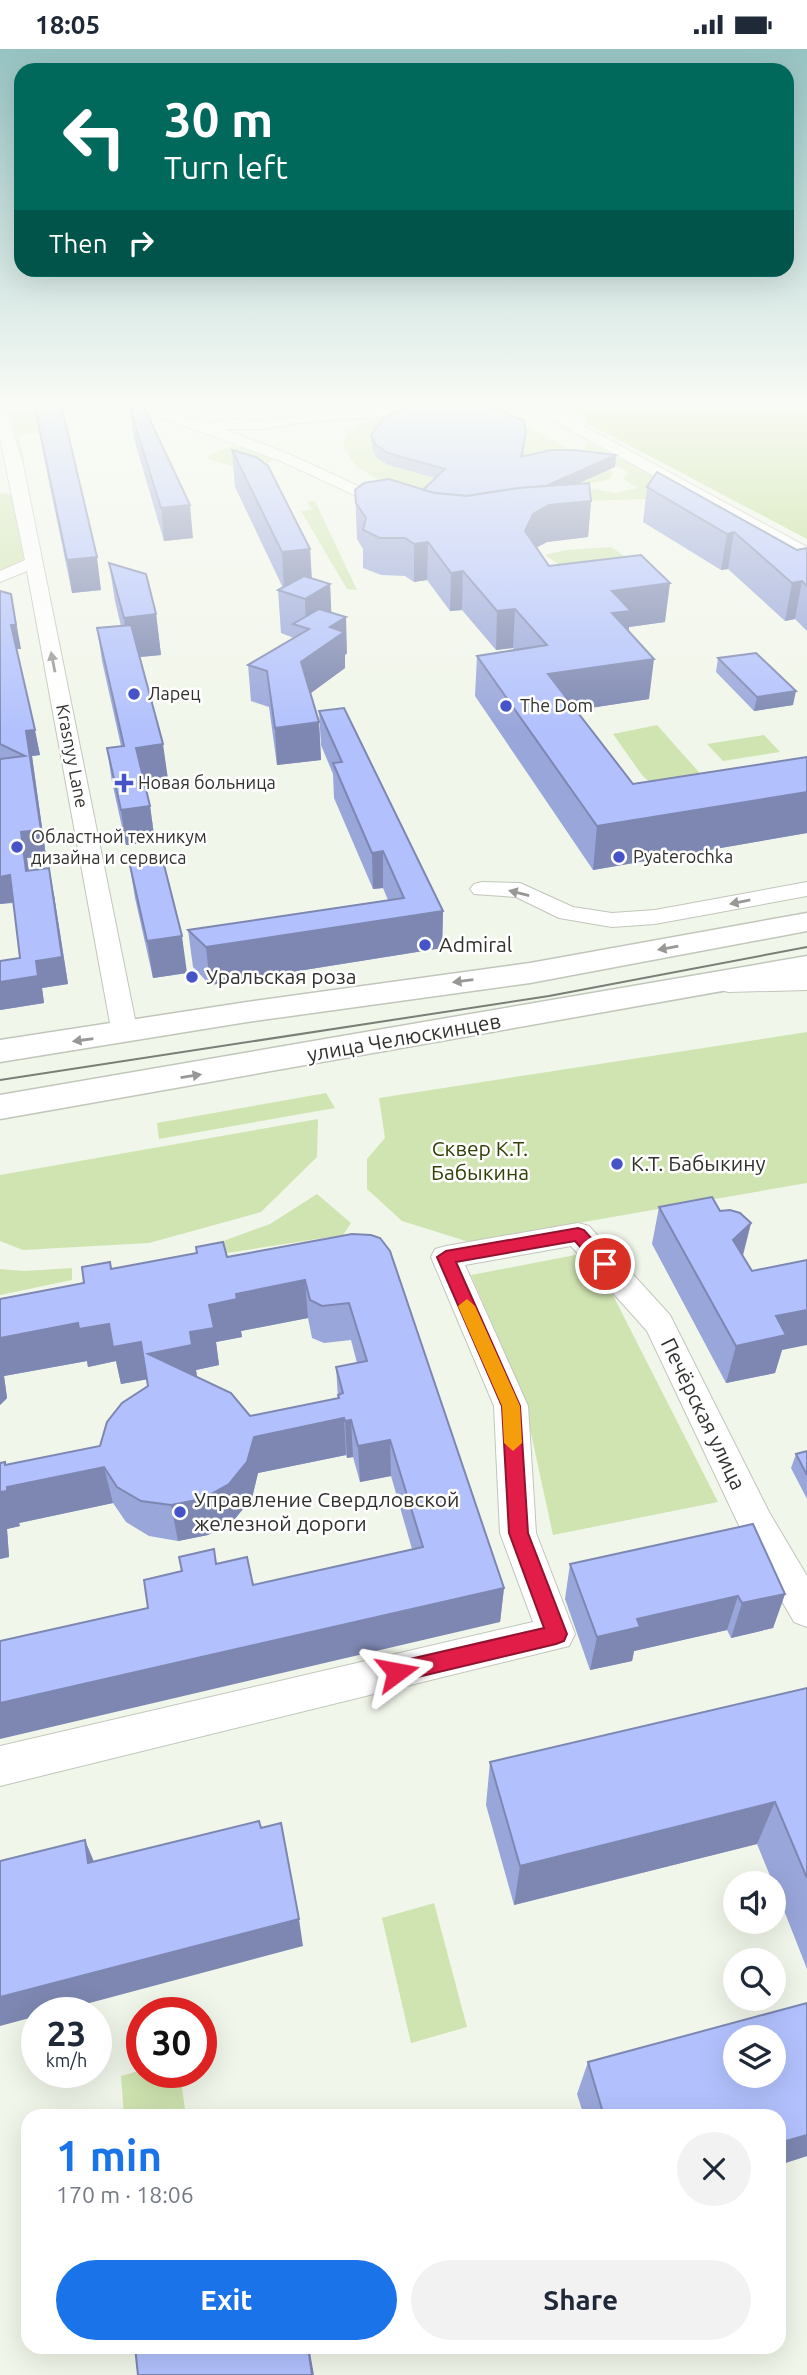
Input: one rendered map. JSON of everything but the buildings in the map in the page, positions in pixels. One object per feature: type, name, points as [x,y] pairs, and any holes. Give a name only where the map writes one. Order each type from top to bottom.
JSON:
[{"type":"main road","name":"улица Челюскинцев","points":[[0,1051],[125,1034],[261,1010],[530,973],[807,922]]},
{"type":"main road","name":"улица Челюскинцев","points":[[0,1107],[807,966]]},
{"type":"street","name":"Krasnyy Lane","points":[[24,514],[96,873],[125,1034]]},
{"type":"street","points":[[733,514],[807,554]]},
{"type":"street","points":[[0,577],[34,562]]},
{"type":"street","points":[[482,889],[520,890],[567,913],[612,920],[654,918],[807,889]]},
{"type":"street","points":[[707,985],[807,982]]},
{"type":"street","name":"Печёрская улица","points":[[0,1766],[556,1634],[519,1533],[511,1406],[446,1257],[578,1234],[659,1324],[757,1523],[807,1610]]},
{"type":"green space","points":[[0,514],[15,514],[24,561],[0,575]]},
{"type":"green space","points":[[303,514],[321,514],[357,590],[347,589]]},
{"type":"green space","points":[[611,547],[630,560],[572,573],[545,555],[566,550]]},
{"type":"green space","points":[[657,725],[705,779],[656,788],[642,775],[613,734]]},
{"type":"green space","points":[[764,735],[780,752],[723,761],[707,744]]},
{"type":"green space","name":"Сквер К.Т. Бабыкина","points":[[807,1032],[807,1183],[469,1242],[402,1221],[367,1189],[367,1159],[385,1138],[379,1098]]},
{"type":"green space","points":[[326,1093],[335,1108],[159,1139],[157,1123]]},
{"type":"green space","points":[[318,1119],[317,1157],[261,1212],[149,1243],[23,1250],[0,1241],[0,1175]]},
{"type":"green space","points":[[317,1194],[351,1223],[343,1235],[221,1254],[218,1243],[270,1224]]},
{"type":"green space","points":[[591,1252],[718,1502],[553,1535],[522,1392],[471,1275]]},
{"type":"green space","points":[[72,1268],[72,1280],[0,1295],[0,1269],[24,1271]]},
{"type":"green space","points":[[434,1903],[467,2027],[411,2043],[382,1918]]},
{"type":"green space","points":[[126,2075],[126,2088],[182,2088],[185,2109],[123,2109],[121,2076]]},
{"type":"shaded area","points":[[759,514],[807,514],[807,539]]},
{"type":"tram line","points":[[0,1080],[549,996],[807,947]]},
{"type":"slow traffic","points":[[467,1306],[511,1406],[513,1443]]},
{"type":"place","name":"Ларец","points":[[134,694]]},
{"type":"place","name":"The Dom","points":[[506,706]]},
{"type":"place","name":"Новая больница","points":[[124,783]]},
{"type":"place","name":"Областной техникум дизайна и сервиса","points":[[17,847]]},
{"type":"place","name":"Pyaterochka","points":[[619,857]]},
{"type":"place","name":"Admiral","points":[[425,945]]},
{"type":"place","name":"Уральская роза","points":[[192,977]]},
{"type":"place","name":"К.Т. Бабыкину","points":[[617,1164]]},
{"type":"place","name":"Управление Свердловской железной дороги","points":[[180,1512]]},
{"type":"route","points":[[397,1672],[556,1634],[519,1533],[511,1406],[446,1257],[578,1234],[605,1264]]}]
